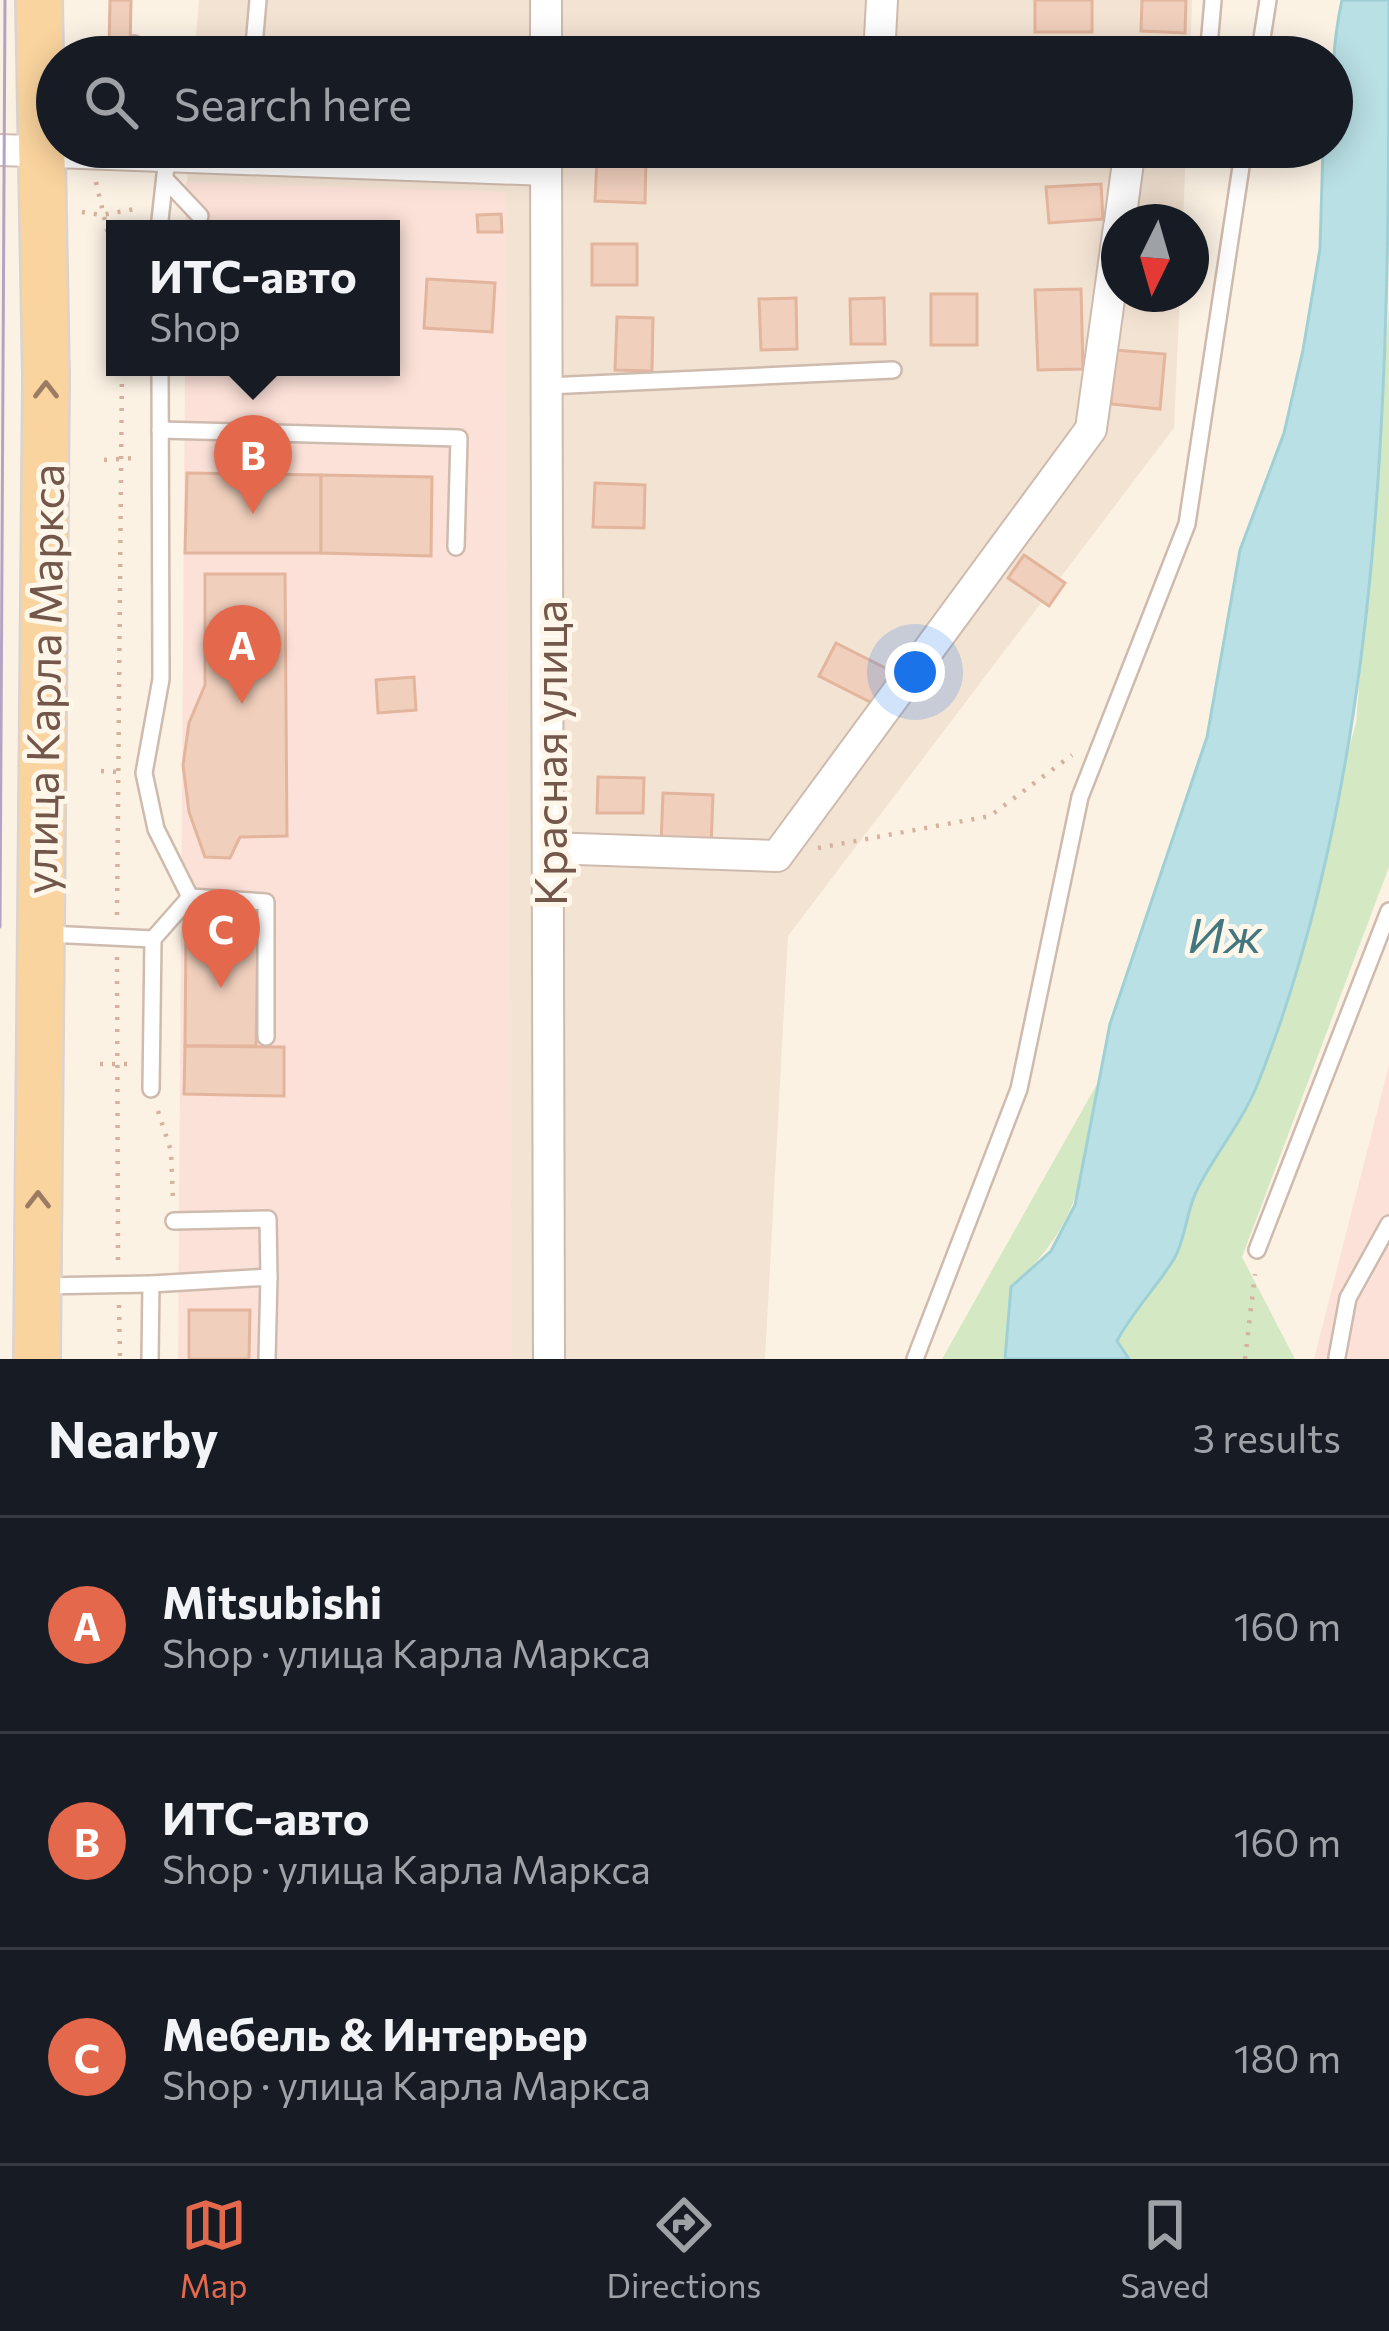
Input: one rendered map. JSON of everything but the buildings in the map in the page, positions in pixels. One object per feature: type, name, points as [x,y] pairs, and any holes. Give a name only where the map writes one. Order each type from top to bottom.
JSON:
[{"type":"main road","name":"улица Карла Маркса","points":[[37,1359],[39,934],[21,151],[39,0]]},
{"type":"street","points":[[546,36],[547,0]]},
{"type":"street","points":[[880,36],[882,0]]},
{"type":"street","points":[[167,169],[201,168]]},
{"type":"street","name":"Красная улица","points":[[546,168],[549,1359]]},
{"type":"street","points":[[1122,204],[1127,168]]},
{"type":"street","points":[[548,848],[777,856],[1091,429],[1107,312]]},
{"type":"lane","points":[[254,36],[257,0]]},
{"type":"lane","points":[[1210,36],[1213,0]]},
{"type":"lane","points":[[1262,36],[1268,0]]},
{"type":"lane","points":[[915,1359],[1019,1089],[1079,797],[1187,524],[1241,168]]},
{"type":"lane","points":[[167,169],[200,216]]},
{"type":"lane","points":[[160,220],[167,169]]},
{"type":"lane","points":[[547,386],[893,370]]},
{"type":"lane","points":[[160,376],[161,679],[144,773],[156,829],[190,897]]},
{"type":"lane","points":[[160,430],[459,438],[456,547]]},
{"type":"lane","points":[[152,1089],[153,939],[190,897]]},
{"type":"lane","points":[[190,897],[266,902],[266,1037]]},
{"type":"lane","points":[[1257,1250],[1389,911]]},
{"type":"lane","points":[[39,934],[153,939]]},
{"type":"lane","points":[[174,1221],[268,1219],[267,1359]]},
{"type":"lane","points":[[1337,1357],[1348,1298],[1389,1225]]},
{"type":"lane","points":[[38,1286],[269,1277]]},
{"type":"lane","points":[[150,1359],[151,1284]]},
{"type":"path","points":[[101,215],[106,232]]},
{"type":"path","points":[[120,1359],[115,1064],[122,376]]},
{"type":"path","points":[[104,460],[160,456]]},
{"type":"path","points":[[777,856],[990,816],[1049,776],[1110,720]]},
{"type":"path","points":[[100,1064],[152,1064]]},
{"type":"path","points":[[152,1089],[171,1150],[174,1221]]},
{"type":"path","points":[[1245,1359],[1257,1250]]},
{"type":"shaded area","points":[[199,0],[1192,0],[1191,36],[196,36]]},
{"type":"shaded area","points":[[187,168],[1185,168],[1184,204],[1101,204],[1101,312],[1179,312],[1174,428],[788,936],[765,1359],[179,1359],[389,376],[400,376],[400,220],[186,220]]},
{"type":"shaded area","points":[[186,182],[505,192],[512,1359],[178,1359],[185,376],[400,376],[400,220],[186,220]]},
{"type":"shaded area","points":[[1389,1065],[1389,1359],[1314,1359]]},
{"type":"green space","points":[[1389,309],[1389,867],[1242,1257],[1295,1359],[1129,1359],[1117,1342],[1134,1309],[1175,1257],[1195,1193],[1255,1091],[1356,723]]},
{"type":"green space","points":[[1097,1084],[1076,1196],[1053,1241],[1011,1287],[1005,1359],[942,1359]]},
{"type":"water","name":"Иж","points":[[1342,0],[1389,0],[1382,412],[1357,692],[1333,828],[1300,961],[1256,1088],[1197,1190],[1174,1259],[1117,1341],[1129,1359],[1005,1359],[1011,1287],[1051,1251],[1075,1205],[1110,1024],[1207,737],[1240,550],[1284,433],[1303,350],[1320,249],[1322,168],[1353,168],[1353,36],[1336,36]]},
{"type":"tram line","points":[[0,927],[5,0]]},
{"type":"place","name":"ИТС-авто","points":[[253,514]]},
{"type":"place","name":"Mitsubishi","points":[[242,704]]},
{"type":"place","name":"Мебель & Интерьер","points":[[221,988]]}]
